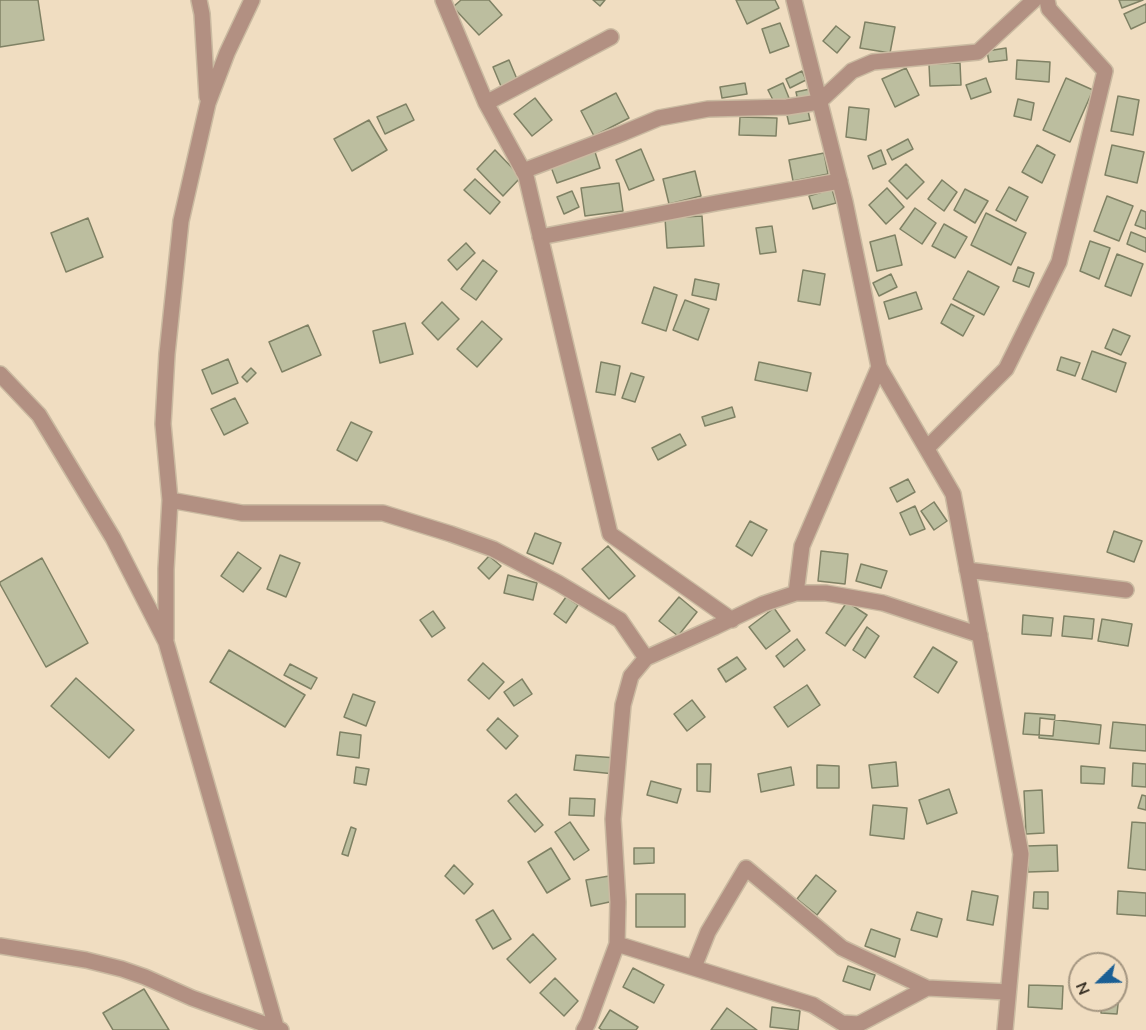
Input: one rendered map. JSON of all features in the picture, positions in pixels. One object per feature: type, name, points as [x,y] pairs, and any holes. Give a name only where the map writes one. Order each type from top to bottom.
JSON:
[{"type":"street","points":[[199,0],[208,103]]},
{"type":"street","points":[[166,642],[166,569],[170,500],[163,424],[168,343],[181,221],[208,103],[227,53],[252,0]]},
{"type":"street","points":[[443,0],[486,104],[526,176],[610,534],[732,620]]},
{"type":"street","points":[[794,0],[845,202],[879,367],[953,494],[1021,854],[1005,1030]]},
{"type":"street","points":[[523,171],[659,118],[708,109],[787,107],[819,102],[852,71],[873,62],[978,52],[1034,0]]},
{"type":"street","points":[[927,448],[1006,369],[1059,262],[1105,71],[1049,9],[1047,0]]},
{"type":"street","points":[[486,104],[611,37]]},
{"type":"street","points":[[540,237],[840,181]]},
{"type":"street","points":[[796,593],[802,546],[879,367]]},
{"type":"street","points":[[0,374],[39,415],[113,538],[166,642],[279,1030]]},
{"type":"street","points":[[170,500],[242,513],[383,513],[451,534],[493,549],[558,583],[620,620],[646,658]]},
{"type":"street","points":[[968,570],[1126,590]]},
{"type":"street","points":[[584,1030],[617,944],[618,902],[613,819],[623,705],[631,676],[646,658],[763,604],[796,593],[826,593],[883,603],[980,635]]},
{"type":"street","points":[[694,967],[708,932],[746,868],[842,948],[927,988],[1008,992]]},
{"type":"street","points":[[617,944],[813,1005],[842,1023],[859,1023],[927,988]]},
{"type":"street","points":[[0,946],[86,960],[122,969],[192,999],[279,1030]]},
{"type":"building","points":[[0,0],[38,0],[44,40],[0,47]]},
{"type":"building","points":[[461,0],[489,0],[502,15],[479,35],[453,7]]},
{"type":"building","points":[[593,0],[605,0],[600,6]]},
{"type":"building","points":[[736,0],[775,0],[779,8],[747,24]]},
{"type":"building","points":[[1119,0],[1143,0],[1122,8]]},
{"type":"building","points":[[1146,4],[1146,22],[1131,29],[1124,14]]},
{"type":"building","points":[[865,22],[895,27],[890,53],[860,48]]},
{"type":"building","points":[[780,23],[789,46],[770,53],[762,29]]},
{"type":"building","points":[[836,26],[850,37],[837,53],[823,41]]},
{"type":"building","points":[[1006,48],[1007,60],[989,62],[987,51]]},
{"type":"building","points":[[509,60],[519,84],[503,91],[493,67]]},
{"type":"building","points":[[1017,60],[1050,62],[1049,82],[1016,79]]},
{"type":"building","points":[[960,63],[961,85],[930,86],[929,64]]},
{"type":"building","points":[[906,68],[919,95],[895,107],[882,79]]},
{"type":"building","points":[[802,71],[806,80],[790,88],[786,79]]},
{"type":"building","points":[[986,78],[991,92],[971,99],[966,85]]},
{"type":"building","points":[[1066,78],[1093,90],[1070,142],[1043,130]]},
{"type":"building","points":[[745,83],[747,94],[722,98],[720,87]]},
{"type":"building","points":[[783,83],[789,98],[775,104],[768,90]]},
{"type":"building","points":[[810,89],[812,98],[798,101],[796,92]]},
{"type":"building","points":[[616,93],[629,118],[594,136],[581,111]]},
{"type":"building","points":[[1118,96],[1139,100],[1133,135],[1111,131]]},
{"type":"building","points":[[535,98],[552,120],[532,136],[514,114]]},
{"type":"building","points":[[1018,99],[1034,103],[1031,120],[1014,116]]},
{"type":"building","points":[[406,104],[414,120],[385,134],[377,117]]},
{"type":"building","points":[[807,106],[810,120],[789,124],[786,111]]},
{"type":"building","points":[[849,107],[869,109],[866,140],[846,137]]},
{"type":"building","points":[[740,117],[777,118],[776,136],[739,135]]},
{"type":"building","points":[[369,120],[387,150],[352,171],[334,139]]},
{"type":"building","points":[[908,139],[913,149],[892,160],[887,150]]},
{"type":"building","points":[[1037,145],[1055,155],[1042,183],[1022,172]]},
{"type":"building","points":[[1112,145],[1144,152],[1137,183],[1105,175]]},
{"type":"building","points":[[641,149],[654,180],[629,190],[616,160]]},
{"type":"building","points":[[495,150],[521,177],[503,196],[477,169]]},
{"type":"building","points":[[881,150],[886,164],[873,169],[868,156]]},
{"type":"building","points":[[595,152],[600,168],[557,183],[551,167]]},
{"type":"building","points":[[824,153],[828,174],[793,181],[789,160]]},
{"type":"building","points":[[906,164],[924,182],[907,199],[889,181]]},
{"type":"building","points":[[695,171],[701,196],[669,204],[663,179]]},
{"type":"building","points":[[475,179],[500,202],[490,214],[464,190]]},
{"type":"building","points":[[942,180],[957,192],[944,211],[928,199]]},
{"type":"building","points":[[619,183],[623,211],[585,216],[581,188]]},
{"type":"building","points":[[1009,187],[1028,197],[1016,221],[996,210]]},
{"type":"building","points":[[887,188],[904,207],[886,224],[869,205]]},
{"type":"building","points":[[832,189],[836,203],[813,209],[809,196]]},
{"type":"building","points":[[965,189],[988,201],[975,223],[954,210]]},
{"type":"building","points":[[572,191],[579,207],[564,214],[557,197]]},
{"type":"building","points":[[1107,196],[1133,206],[1119,241],[1094,231]]},
{"type":"building","points":[[915,208],[936,223],[922,244],[900,229]]},
{"type":"building","points":[[1141,210],[1146,212],[1146,229],[1135,225]]},
{"type":"building","points":[[986,213],[1026,233],[1011,265],[971,245]]},
{"type":"building","points":[[702,216],[704,246],[667,248],[665,218]]},
{"type":"building","points":[[88,218],[103,257],[66,272],[51,233]]},
{"type":"building","points":[[944,224],[967,237],[955,258],[932,246]]},
{"type":"building","points":[[772,226],[776,252],[760,254],[756,228]]},
{"type":"building","points":[[1131,232],[1146,238],[1146,252],[1127,244]]},
{"type":"building","points":[[895,235],[902,265],[877,271],[870,242]]},
{"type":"building","points":[[1090,241],[1110,248],[1099,279],[1080,271]]},
{"type":"building","points":[[466,243],[475,253],[457,270],[448,260]]},
{"type":"building","points":[[1117,254],[1143,264],[1131,296],[1105,286]]},
{"type":"building","points":[[483,260],[497,271],[476,300],[461,289]]},
{"type":"building","points":[[1018,267],[1034,273],[1029,287],[1013,281]]},
{"type":"building","points":[[803,270],[825,274],[820,305],[798,301]]},
{"type":"building","points":[[968,271],[999,287],[984,315],[953,299]]},
{"type":"building","points":[[891,274],[897,287],[879,296],[873,283]]},
{"type":"building","points":[[695,279],[719,284],[716,300],[692,295]]},
{"type":"building","points":[[654,287],[677,295],[666,331],[642,323]]},
{"type":"building","points":[[916,292],[922,309],[889,319],[884,302]]},
{"type":"building","points":[[685,300],[709,309],[698,340],[673,330]]},
{"type":"building","points":[[442,302],[459,319],[438,340],[422,323]]},
{"type":"building","points":[[951,304],[974,316],[963,336],[941,323]]},
{"type":"building","points":[[482,321],[502,339],[477,367],[457,349]]},
{"type":"building","points":[[405,323],[413,354],[380,363],[373,331]]},
{"type":"building","points":[[308,325],[321,355],[282,372],[269,342]]},
{"type":"building","points":[[1113,329],[1130,336],[1121,355],[1105,348]]},
{"type":"building","points":[[1092,351],[1126,363],[1116,392],[1082,379]]},
{"type":"building","points":[[1061,357],[1080,363],[1075,376],[1057,370]]},
{"type":"building","points":[[228,359],[238,383],[212,394],[202,370]]},
{"type":"building","points":[[601,362],[620,366],[615,395],[596,392]]},
{"type":"building","points":[[759,362],[811,373],[807,391],[755,380]]},
{"type":"building","points":[[251,368],[256,373],[247,382],[242,377]]},
{"type":"building","points":[[631,373],[644,377],[635,402],[622,398]]},
{"type":"building","points":[[235,398],[248,423],[224,435],[211,409]]},
{"type":"building","points":[[732,407],[735,417],[705,426],[702,417]]},
{"type":"building","points":[[351,422],[372,432],[357,461],[337,450]]},
{"type":"building","points":[[680,434],[686,445],[658,460],[652,448]]},
{"type":"building","points":[[908,479],[915,492],[897,502],[890,488]]},
{"type":"building","points":[[934,502],[947,521],[934,530],[921,511]]},
{"type":"building","points":[[915,506],[925,529],[910,535],[900,513]]},
{"type":"building","points":[[750,521],[767,530],[752,556],[736,546]]},
{"type":"building","points":[[1114,531],[1142,541],[1134,562],[1107,552]]},
{"type":"building","points":[[535,533],[561,543],[553,564],[527,553]]},
{"type":"building","points":[[608,546],[635,576],[609,599],[582,569]]},
{"type":"building","points":[[821,551],[848,554],[845,584],[818,581]]},
{"type":"building","points":[[238,552],[261,568],[243,592],[221,576]]},
{"type":"building","points":[[280,555],[300,563],[286,597],[267,589]]},
{"type":"building","points":[[489,556],[501,566],[489,579],[478,568]]},
{"type":"building","points":[[42,558],[88,643],[46,667],[0,584]]},
{"type":"building","points":[[861,564],[887,571],[881,588],[856,581]]},
{"type":"building","points":[[508,575],[537,583],[533,600],[504,593]]},
{"type":"building","points":[[566,597],[578,605],[566,623],[554,614]]},
{"type":"building","points":[[679,597],[697,612],[678,636],[659,621]]},
{"type":"building","points":[[847,602],[867,615],[845,646],[826,633]]},
{"type":"building","points":[[774,608],[790,631],[766,649],[749,627]]},
{"type":"building","points":[[433,611],[445,628],[432,637],[420,620]]},
{"type":"building","points":[[1023,615],[1053,618],[1051,636],[1022,634]]},
{"type":"building","points":[[1064,616],[1094,619],[1092,639],[1062,636]]},
{"type":"building","points":[[1102,619],[1132,624],[1128,646],[1098,641]]},
{"type":"building","points":[[867,627],[879,636],[865,658],[853,650]]},
{"type":"building","points":[[797,639],[805,650],[784,667],[776,656]]},
{"type":"building","points":[[933,647],[957,662],[938,693],[914,677]]},
{"type":"building","points":[[229,650],[305,695],[285,727],[210,682]]},
{"type":"building","points":[[737,657],[746,669],[726,682],[718,669]]},
{"type":"building","points":[[483,663],[504,682],[489,699],[468,680]]},
{"type":"building","points":[[290,664],[317,678],[311,689],[284,675]]},
{"type":"building","points":[[76,678],[134,730],[109,758],[51,706]]},
{"type":"building","points":[[522,679],[532,694],[514,706],[504,692]]},
{"type":"building","points":[[807,685],[820,705],[788,727],[774,707]]},
{"type":"building","points":[[353,694],[375,702],[366,726],[344,717]]},
{"type":"building","points":[[692,700],[705,717],[687,731],[674,714]]},
{"type":"building","points":[[1025,713],[1055,715],[1053,736],[1023,734]]},
{"type":"building","points":[[498,718],[518,736],[506,749],[487,730]]},
{"type":"building","points":[[1040,718],[1101,725],[1099,744],[1039,738]]},
{"type":"building","points":[[1113,722],[1146,725],[1146,751],[1110,748]]},
{"type":"building","points":[[340,732],[361,735],[359,758],[337,755]]},
{"type":"building","points":[[576,755],[617,758],[615,774],[574,770]]},
{"type":"building","points":[[896,762],[898,786],[872,788],[869,765]]},
{"type":"building","points":[[1133,763],[1146,764],[1146,787],[1132,786]]},
{"type":"building","points":[[697,764],[711,764],[710,792],[697,791]]},
{"type":"building","points":[[817,765],[839,766],[839,788],[817,788]]},
{"type":"building","points":[[1081,766],[1105,768],[1104,784],[1081,783]]},
{"type":"building","points":[[356,767],[369,769],[366,785],[354,783]]},
{"type":"building","points":[[791,767],[794,785],[761,792],[758,774]]},
{"type":"building","points":[[651,781],[681,789],[677,803],[647,795]]},
{"type":"building","points":[[949,789],[957,813],[927,824],[919,800]]},
{"type":"building","points":[[1042,790],[1044,833],[1026,834],[1024,791]]},
{"type":"building","points":[[516,794],[543,825],[535,832],[508,801]]},
{"type":"building","points":[[1142,795],[1146,796],[1146,810],[1138,808]]},
{"type":"building","points":[[570,798],[595,799],[594,816],[569,815]]},
{"type":"building","points":[[873,805],[907,808],[904,839],[870,835]]},
{"type":"building","points":[[570,822],[589,850],[574,860],[555,832]]},
{"type":"building","points":[[1132,822],[1146,823],[1146,870],[1128,868]]},
{"type":"building","points":[[351,827],[356,829],[348,856],[342,854]]},
{"type":"building","points":[[1057,845],[1058,871],[1028,872],[1027,846]]},
{"type":"building","points":[[551,848],[570,879],[547,893],[528,862]]},
{"type":"building","points":[[634,848],[654,848],[654,863],[634,864]]},
{"type":"building","points":[[454,865],[473,884],[464,894],[445,876]]},
{"type":"building","points":[[816,875],[836,891],[817,915],[797,899]]},
{"type":"building","points":[[609,876],[614,901],[591,906],[586,880]]},
{"type":"building","points":[[972,891],[998,896],[993,925],[967,920]]},
{"type":"building","points":[[1118,891],[1146,893],[1146,916],[1117,914]]},
{"type":"building","points":[[1034,892],[1048,892],[1048,909],[1033,908]]},
{"type":"building","points":[[636,894],[685,894],[685,927],[636,927]]},
{"type":"building","points":[[493,910],[511,939],[493,949],[476,920]]},
{"type":"building","points":[[917,912],[942,919],[937,937],[911,930]]},
{"type":"building","points":[[871,929],[900,939],[895,957],[865,946]]},
{"type":"building","points":[[533,934],[556,959],[530,983],[507,959]]},
{"type":"building","points":[[848,966],[875,975],[870,990],[843,981]]},
{"type":"building","points":[[633,968],[664,985],[654,1003],[623,987]]},
{"type":"building","points":[[555,978],[578,1001],[564,1016],[540,993]]},
{"type":"building","points":[[1029,985],[1063,986],[1062,1009],[1028,1007]]},
{"type":"building","points":[[144,989],[169,1030],[113,1030],[103,1013]]},
{"type":"building","points":[[772,1007],[800,1011],[798,1030],[770,1027]]},
{"type":"building","points":[[727,1008],[757,1030],[711,1030]]},
{"type":"building","points":[[610,1010],[638,1027],[636,1030],[602,1030],[599,1028]]},
{"type":"building","points":[[1101,1012],[1117,1012],[1117,1014]]}]
